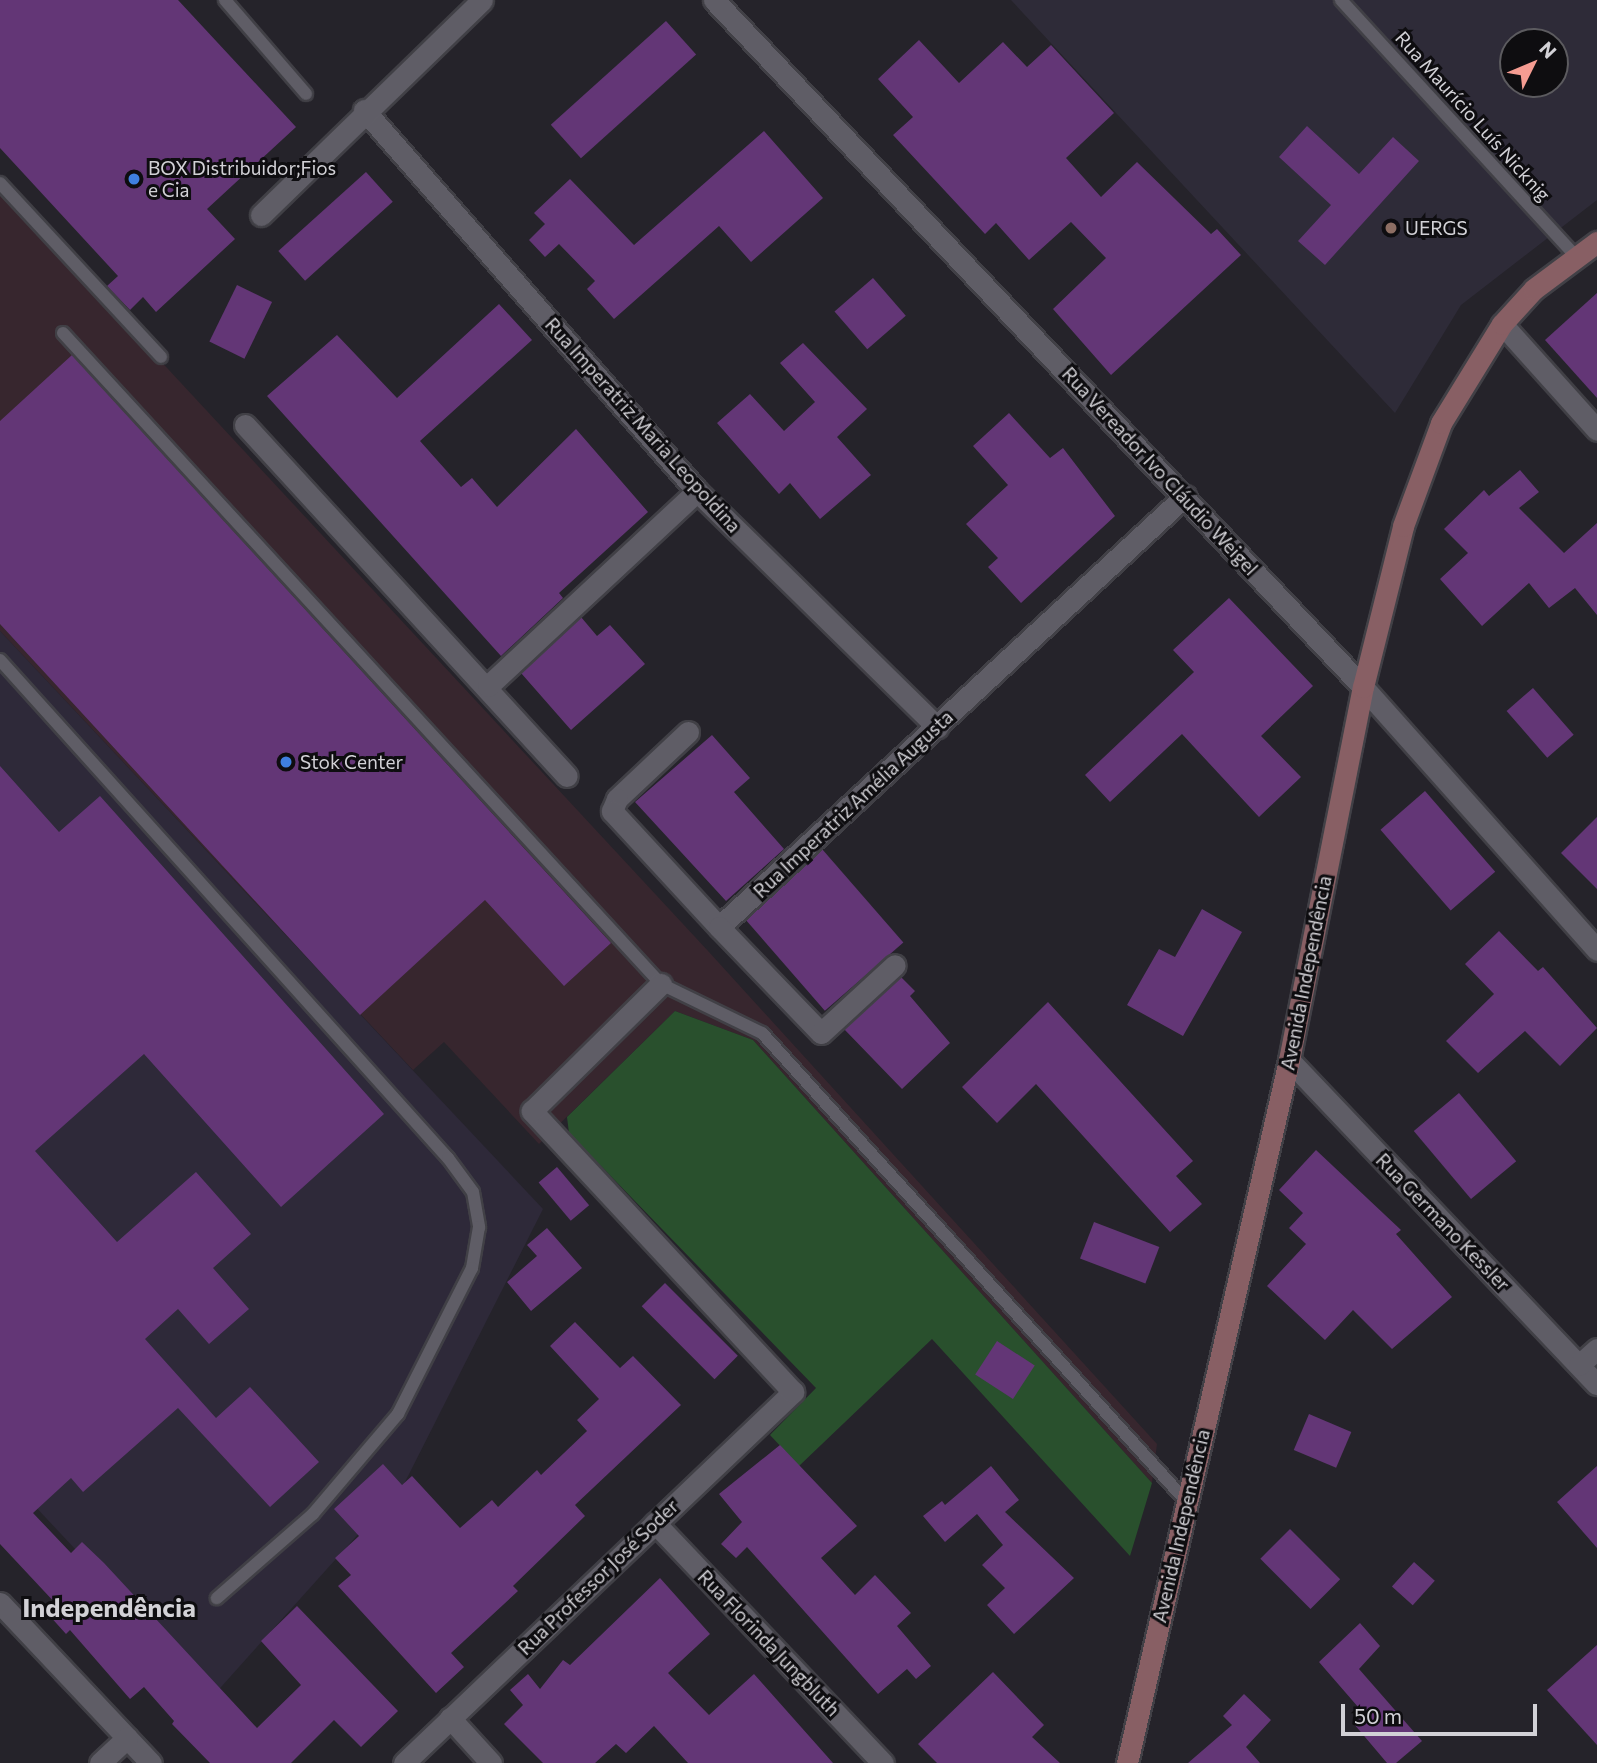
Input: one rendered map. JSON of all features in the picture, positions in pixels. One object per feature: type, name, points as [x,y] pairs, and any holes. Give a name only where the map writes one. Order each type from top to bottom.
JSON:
[{"type":"main road","name":"Avenida Independência","points":[[1127,1763],[1289,1060],[1363,687],[1420,471],[1441,423],[1502,324],[1535,289],[1597,242]]},
{"type":"street","points":[[261,215],[364,110],[482,0]]},
{"type":"street","name":"Rua Vereador Ivo Cláudio Weigel","points":[[714,0],[1363,687],[1597,950]]},
{"type":"street","name":"Rua Imperatriz Maria Leopoldina","points":[[364,110],[697,491],[937,727]]},
{"type":"street","points":[[1502,324],[1597,430]]},
{"type":"street","points":[[245,425],[488,686],[567,776]]},
{"type":"street","points":[[488,686],[697,491]]},
{"type":"street","name":"Rua Imperatriz Amélia Augusta","points":[[719,927],[1185,496]]},
{"type":"street","points":[[688,732],[617,799],[612,811],[821,1033],[895,965]]},
{"type":"street","name":"Rua Professor José Soder","points":[[404,1763],[793,1392],[532,1111],[661,984]]},
{"type":"street","name":"Rua Germano Kessler","points":[[1289,1060],[1597,1384]]},
{"type":"street","points":[[1579,1365],[1597,1349]]},
{"type":"street","name":"Rua Florinda Jungbluth","points":[[655,1523],[883,1763]]},
{"type":"street","points":[[0,1603],[151,1763]]},
{"type":"street","points":[[450,1718],[491,1763]]},
{"type":"street","points":[[100,1763],[127,1738]]},
{"type":"lane","points":[[225,0],[306,94]]},
{"type":"lane","name":"Rua Maurício Luís Nicknig","points":[[1341,0],[1577,258]]},
{"type":"lane","points":[[0,183],[161,357]]},
{"type":"lane","points":[[63,333],[661,984],[762,1033],[1187,1502]]},
{"type":"lane","points":[[0,660],[430,1137],[472,1192],[479,1227],[472,1268],[398,1414],[313,1514],[217,1598]]},
{"type":"shaded area","name":"UERGS","points":[[1011,0],[1597,0],[1597,200],[1461,305],[1395,413]]},
{"type":"shaded area","points":[[0,188],[709,952],[1157,1444],[1152,1483],[753,1040],[675,1011],[539,1144],[444,1042],[413,1070],[0,631]]},
{"type":"shaded area","points":[[0,631],[543,1209],[405,1482],[213,1696],[0,1469]]},
{"type":"green space","points":[[675,1011],[753,1040],[1152,1483],[1130,1556],[932,1339],[799,1466],[770,1435],[816,1388],[569,1133],[567,1117]]},
{"type":"building","name":"BOX Distribuidor;Fios e Cia","points":[[0,0],[178,0],[296,127],[207,209],[235,239],[156,312],[143,297],[130,310],[107,286],[118,276],[0,148]]},
{"type":"building","points":[[666,21],[696,54],[581,158],[551,125]]},
{"type":"building","points":[[919,40],[959,83],[1003,42],[1027,67],[1051,45],[1114,113],[1066,158],[1101,197],[1137,162],[1211,234],[1217,229],[1241,255],[1111,375],[1053,309],[1106,258],[1071,222],[1029,260],[996,223],[985,234],[893,135],[913,117],[878,79]]},
{"type":"building","points":[[1307,126],[1359,174],[1393,137],[1419,161],[1325,265],[1298,241],[1331,205],[1279,157]]},
{"type":"building","points":[[764,131],[823,198],[751,262],[719,226],[614,319],[587,289],[595,281],[559,244],[545,257],[529,240],[545,224],[534,213],[570,179],[634,245]]},
{"type":"building","points":[[366,172],[393,202],[305,281],[278,251]]},
{"type":"building","points":[[873,278],[906,316],[867,349],[835,311]]},
{"type":"building","points":[[237,285],[272,302],[244,359],[209,342]]},
{"type":"building","points":[[1597,293],[1597,398],[1545,340]]},
{"type":"building","points":[[499,304],[532,340],[420,441],[461,487],[472,478],[497,507],[576,429],[648,512],[559,593],[563,598],[501,656],[267,396],[337,335],[397,398]]},
{"type":"building","points":[[803,343],[867,409],[837,437],[871,475],[820,519],[790,483],[779,494],[717,423],[750,394],[784,431],[815,402],[780,363]]},
{"type":"building","name":"Stok Center","points":[[72,355],[611,943],[564,986],[485,900],[360,1015],[0,624],[0,421]]},
{"type":"building","points":[[1009,413],[1050,458],[1063,448],[1115,516],[1021,603],[988,567],[998,558],[966,524],[1008,485],[973,446]]},
{"type":"building","points":[[1520,470],[1539,492],[1519,508],[1564,553],[1597,523],[1597,615],[1575,588],[1549,608],[1529,583],[1482,626],[1440,579],[1468,553],[1444,529],[1484,490],[1489,496]]},
{"type":"building","points":[[1229,598],[1313,686],[1261,736],[1301,777],[1259,817],[1182,734],[1110,802],[1085,775],[1194,672],[1173,650]]},
{"type":"building","points":[[581,617],[597,636],[610,625],[645,664],[571,730],[521,673]]},
{"type":"building","points":[[1533,688],[1574,735],[1547,758],[1507,711]]},
{"type":"building","points":[[712,735],[750,778],[734,792],[784,849],[726,901],[635,802]]},
{"type":"building","points":[[0,766],[59,832],[100,796],[384,1114],[281,1207],[144,1054],[35,1151],[117,1242],[196,1172],[251,1234],[213,1268],[249,1309],[209,1344],[178,1309],[145,1339],[216,1418],[250,1387],[319,1462],[270,1507],[178,1408],[83,1492],[71,1478],[33,1513],[71,1553],[82,1542],[104,1563],[257,1728],[301,1685],[261,1641],[297,1606],[398,1711],[361,1747],[334,1720],[291,1763],[210,1763],[172,1724],[174,1721],[144,1687],[130,1699],[70,1630],[66,1634],[48,1614],[57,1605],[0,1544]]},
{"type":"building","points":[[1425,791],[1495,872],[1451,910],[1380,830]]},
{"type":"building","points":[[1597,817],[1597,889],[1561,853]]},
{"type":"building","points":[[822,849],[903,943],[825,1011],[744,917]]},
{"type":"building","points":[[1202,909],[1242,932],[1183,1036],[1127,1005],[1159,949],[1175,957]]},
{"type":"building","points":[[1499,931],[1538,971],[1543,967],[1597,1028],[1560,1066],[1525,1031],[1478,1073],[1446,1041],[1494,994],[1465,964]]},
{"type":"building","points":[[901,977],[915,991],[910,996],[950,1043],[902,1089],[844,1029]]},
{"type":"building","points":[[1048,1002],[1193,1161],[1176,1176],[1202,1204],[1170,1232],[1036,1084],[997,1123],[962,1087]]},
{"type":"building","points":[[1459,1093],[1516,1161],[1471,1199],[1414,1131]]},
{"type":"building","points":[[1316,1150],[1401,1230],[1396,1234],[1452,1297],[1392,1349],[1353,1310],[1325,1340],[1267,1286],[1306,1244],[1289,1228],[1303,1213],[1279,1190]]},
{"type":"building","points":[[557,1167],[589,1205],[571,1221],[539,1182]]},
{"type":"building","points":[[1094,1222],[1159,1247],[1145,1283],[1080,1258]]},
{"type":"building","points":[[547,1228],[582,1268],[531,1311],[507,1282],[537,1256],[527,1245]]},
{"type":"building","points":[[665,1283],[738,1356],[714,1379],[642,1306]]},
{"type":"building","points":[[575,1322],[620,1368],[633,1356],[681,1405],[575,1505],[585,1516],[513,1586],[518,1591],[451,1653],[464,1667],[436,1693],[338,1586],[351,1575],[335,1558],[359,1536],[334,1509],[383,1464],[402,1485],[412,1476],[460,1528],[492,1500],[498,1507],[537,1470],[541,1475],[587,1431],[577,1420],[599,1399],[550,1346]]},
{"type":"building","points":[[997,1341],[1035,1366],[1013,1399],[975,1375]]},
{"type":"building","points":[[1309,1414],[1351,1432],[1336,1468],[1294,1450]]},
{"type":"building","points":[[780,1445],[857,1526],[821,1558],[855,1595],[875,1575],[911,1613],[897,1626],[931,1666],[916,1679],[907,1669],[878,1694],[747,1547],[736,1558],[721,1544],[742,1522],[719,1494]]},
{"type":"building","points":[[991,1466],[1019,1500],[1005,1512],[1074,1578],[1014,1634],[987,1605],[1005,1588],[982,1565],[1003,1545],[977,1514],[945,1542],[923,1516],[942,1501],[945,1505]]},
{"type":"building","points":[[1597,1466],[1597,1548],[1557,1502]]},
{"type":"building","points":[[1290,1529],[1340,1579],[1311,1609],[1260,1559]]},
{"type":"building","points":[[1414,1562],[1435,1581],[1413,1605],[1392,1587]]},
{"type":"building","points":[[660,1578],[710,1634],[668,1673],[709,1715],[754,1674],[833,1763],[688,1763],[654,1726],[626,1753],[616,1744],[595,1763],[543,1763],[504,1724],[523,1705],[510,1690],[528,1674],[540,1689],[563,1660],[570,1665]]},
{"type":"building","points":[[1360,1623],[1380,1646],[1359,1669],[1422,1741],[1396,1763],[1387,1763],[1354,1724],[1365,1715],[1319,1662]]},
{"type":"building","points":[[1597,1645],[1597,1745],[1547,1690]]},
{"type":"building","points":[[993,1672],[1044,1725],[1032,1737],[1060,1763],[937,1763],[918,1744]]},
{"type":"building","points":[[1244,1694],[1271,1720],[1246,1747],[1260,1763],[1188,1763],[1232,1725],[1223,1716]]},
{"type":"place","name":"BOX Distribuidor;Fios e Cia","points":[[134,179]]},
{"type":"place","name":"UERGS","points":[[1391,228]]},
{"type":"place","name":"Stok Center","points":[[286,762]]},
{"type":"district","name":"Independência","points":[[109,1607]]}]
